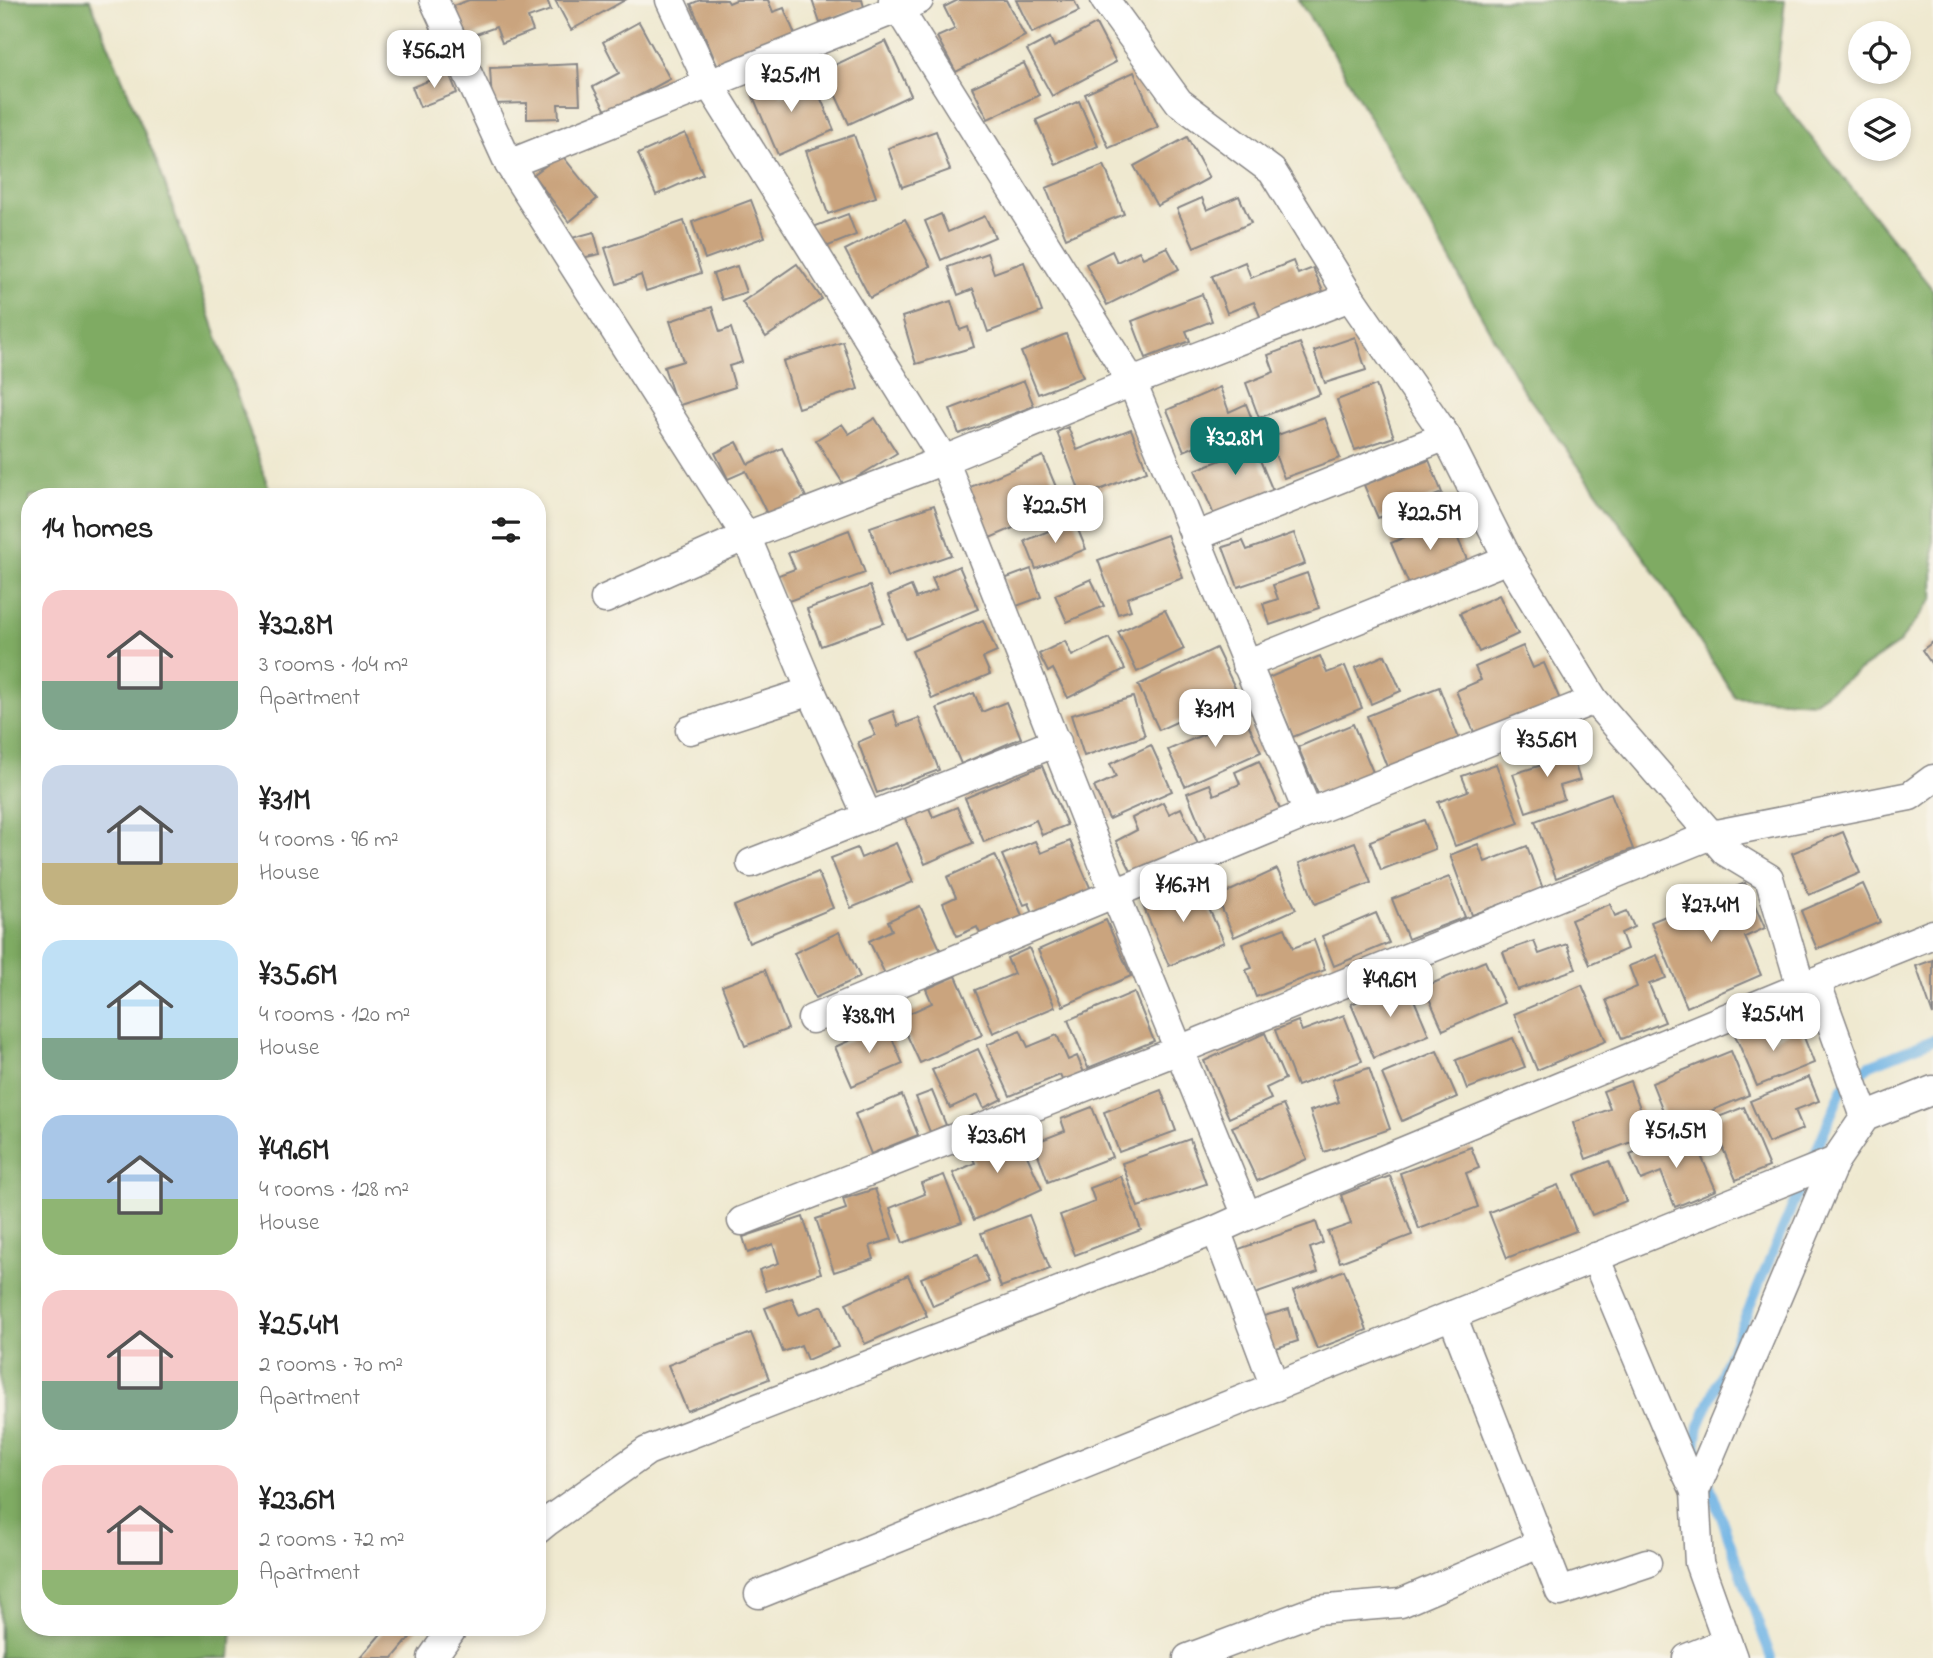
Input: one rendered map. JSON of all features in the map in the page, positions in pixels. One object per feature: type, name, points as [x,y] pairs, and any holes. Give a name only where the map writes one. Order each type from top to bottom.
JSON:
[{"type":"street","points":[[434,0],[509,164],[746,536],[811,691],[868,817]]},
{"type":"street","points":[[670,0],[709,84],[944,460],[1115,894],[1247,1216]]},
{"type":"street","points":[[1105,0],[1179,102],[1272,172],[1350,298],[1446,436],[1508,559],[1594,700],[1726,852],[1769,878],[1808,984],[1865,1117]]},
{"type":"street","points":[[509,164],[903,3],[1132,382],[1308,813]]},
{"type":"street","points":[[605,599],[746,536],[1350,298]]},
{"type":"street","points":[[1194,537],[1446,436]]},
{"type":"street","points":[[1246,664],[1508,559]]},
{"type":"street","points":[[690,730],[811,691]]},
{"type":"street","points":[[813,1019],[1308,813],[1594,700]]},
{"type":"street","points":[[751,863],[1057,742]]},
{"type":"street","points":[[742,1221],[1179,1050],[1712,835],[1910,796],[1933,779]]},
{"type":"street","points":[[546,1523],[647,1451],[1216,1230],[1933,934]]},
{"type":"street","points":[[1695,1491],[1835,1161],[1865,1117],[1933,1090]]},
{"type":"street","points":[[759,1594],[1835,1161]]},
{"type":"street","points":[[1216,1230],[1275,1387]]},
{"type":"street","points":[[1595,1257],[1695,1491],[1699,1563],[1730,1650],[1687,1658]]},
{"type":"street","points":[[1452,1315],[1560,1592],[1647,1563]]},
{"type":"street","points":[[1188,1658],[1316,1610],[1401,1603],[1541,1544]]},
{"type":"street","points":[[434,1657],[448,1636]]},
{"type":"green space","points":[[0,0],[90,0],[160,170],[269,488],[21,488],[21,1636],[231,1636],[230,1658],[0,1658]]},
{"type":"green space","points":[[1298,0],[1785,0],[1775,92],[1933,290],[1933,599],[1898,644],[1813,702],[1735,697],[1652,568],[1522,388],[1332,51]]},
{"type":"building","points":[[469,0],[547,0],[551,10],[528,18],[533,31],[502,43],[496,27],[462,39],[450,7]]},
{"type":"building","points":[[555,0],[625,0],[571,30]]},
{"type":"building","points":[[700,0],[727,0],[729,3],[736,0],[768,0],[773,12],[784,8],[796,37],[719,70],[691,4]]},
{"type":"building","points":[[812,0],[862,0],[864,7],[820,23]]},
{"type":"building","points":[[958,0],[1006,0],[1025,36],[956,72],[937,37],[955,29],[944,7]]},
{"type":"building","points":[[1016,0],[1074,0],[1079,11],[1032,33]]},
{"type":"building","points":[[639,22],[670,79],[607,113],[593,87],[619,73],[603,42]]},
{"type":"building","points":[[1096,24],[1116,62],[1052,96],[1027,50],[1050,38],[1054,47]]},
{"type":"building","points":[[886,41],[911,95],[849,124],[824,70]]},
{"type":"building","points":[[1024,63],[1039,95],[988,119],[972,87]]},
{"type":"building","points":[[578,64],[580,104],[558,104],[559,118],[527,119],[527,103],[492,104],[490,68]]},
{"type":"building","points":[[1134,72],[1158,127],[1109,148],[1085,94]]},
{"type":"building","points":[[449,73],[457,93],[420,107],[412,87]]},
{"type":"building","points":[[773,77],[781,96],[814,82],[834,130],[778,155],[749,87]]},
{"type":"building","points":[[1079,101],[1098,146],[1056,165],[1036,120]]},
{"type":"building","points":[[936,131],[950,170],[902,187],[888,148]]},
{"type":"building","points":[[685,133],[703,174],[656,195],[638,154]]},
{"type":"building","points":[[854,135],[876,197],[828,214],[806,151]]},
{"type":"building","points":[[1187,137],[1209,178],[1157,206],[1134,166]]},
{"type":"building","points":[[561,154],[597,199],[569,222],[533,175]]},
{"type":"building","points":[[1104,165],[1124,214],[1066,238],[1046,188]]},
{"type":"building","points":[[1239,196],[1251,223],[1194,247],[1177,209],[1202,198],[1207,210]]},
{"type":"building","points":[[751,200],[765,237],[705,259],[692,222]]},
{"type":"building","points":[[848,214],[856,235],[821,249],[813,227]]},
{"type":"building","points":[[941,214],[948,232],[985,216],[995,237],[941,260],[925,221]]},
{"type":"building","points":[[905,219],[930,266],[870,298],[845,250]]},
{"type":"building","points":[[684,221],[701,273],[646,291],[641,275],[617,284],[605,248]]},
{"type":"building","points":[[594,232],[600,254],[577,259],[572,238]]},
{"type":"building","points":[[1167,247],[1179,269],[1107,305],[1086,264],[1112,251],[1117,262],[1139,251],[1143,258]]},
{"type":"building","points":[[987,253],[994,273],[1024,262],[1042,312],[988,332],[973,289],[958,295],[948,267]]},
{"type":"building","points":[[1293,261],[1298,274],[1313,268],[1325,296],[1262,321],[1254,302],[1227,313],[1212,276],[1245,262],[1251,278]]},
{"type":"building","points":[[797,264],[822,299],[766,337],[742,302]]},
{"type":"building","points":[[737,266],[746,292],[722,300],[713,274]]},
{"type":"building","points":[[1202,294],[1212,321],[1186,331],[1190,341],[1146,358],[1132,321]]},
{"type":"building","points":[[951,301],[960,330],[968,327],[974,347],[916,364],[902,317]]},
{"type":"building","points":[[712,307],[720,332],[731,328],[742,362],[729,366],[735,387],[677,406],[664,367],[683,361],[670,321]]},
{"type":"building","points":[[1066,334],[1083,377],[1038,394],[1021,352]]},
{"type":"building","points":[[1355,337],[1366,370],[1325,383],[1314,351]]},
{"type":"building","points":[[843,342],[858,389],[798,408],[783,361]]},
{"type":"building","points":[[1300,343],[1320,394],[1259,418],[1246,383],[1274,372],[1268,355]]},
{"type":"building","points":[[1024,381],[1034,406],[959,434],[950,409]]},
{"type":"building","points":[[1376,385],[1394,437],[1355,450],[1337,400]]},
{"type":"building","points":[[1220,387],[1229,412],[1246,404],[1253,422],[1184,451],[1167,410]]},
{"type":"building","points":[[875,418],[897,453],[844,485],[816,440],[842,424],[849,434]]},
{"type":"building","points":[[1325,418],[1340,458],[1284,478],[1269,438]]},
{"type":"building","points":[[1068,427],[1077,450],[1131,429],[1147,471],[1082,497],[1057,432]]},
{"type":"building","points":[[1249,434],[1273,491],[1214,515],[1195,470],[1229,457],[1224,445]]},
{"type":"building","points":[[737,442],[748,464],[782,448],[806,497],[768,516],[746,471],[728,479],[715,453]]},
{"type":"building","points":[[1043,456],[1064,506],[990,538],[968,488]]},
{"type":"building","points":[[1429,460],[1442,493],[1378,518],[1364,485]]},
{"type":"building","points":[[934,505],[951,555],[887,577],[870,527]]},
{"type":"building","points":[[1449,518],[1468,562],[1410,587],[1391,543]]},
{"type":"building","points":[[1074,520],[1086,549],[1036,569],[1025,541]]},
{"type":"building","points":[[849,530],[865,573],[786,602],[776,576],[795,569],[788,553]]},
{"type":"building","points":[[1294,533],[1305,564],[1238,587],[1223,547],[1243,541],[1247,550]]},
{"type":"building","points":[[1167,535],[1183,578],[1127,598],[1131,610],[1118,614],[1098,560]]},
{"type":"building","points":[[959,566],[978,609],[906,639],[888,596],[911,586],[916,598],[937,590],[932,578]]},
{"type":"building","points":[[1031,569],[1041,597],[1014,607],[1004,579]]},
{"type":"building","points":[[1307,573],[1319,608],[1270,625],[1263,604],[1278,599],[1273,585]]},
{"type":"building","points":[[1091,579],[1104,606],[1067,622],[1055,595]]},
{"type":"building","points":[[870,586],[884,623],[821,646],[807,609]]},
{"type":"building","points":[[1499,595],[1518,634],[1479,652],[1460,613]]},
{"type":"building","points":[[1165,610],[1184,649],[1137,672],[1118,632]]},
{"type":"building","points":[[983,620],[997,652],[983,658],[990,674],[932,699],[912,651]]},
{"type":"building","points":[[1109,638],[1125,669],[1068,698],[1053,669],[1048,672],[1039,654],[1065,641],[1072,656]]},
{"type":"building","points":[[1933,642],[1933,666],[1922,650]]},
{"type":"building","points":[[1523,646],[1533,668],[1544,663],[1561,702],[1477,739],[1456,691],[1481,680],[1475,667]]},
{"type":"building","points":[[1216,648],[1238,694],[1159,730],[1138,685]]},
{"type":"building","points":[[1385,655],[1401,691],[1371,704],[1355,668]]},
{"type":"building","points":[[1320,656],[1327,673],[1345,666],[1362,708],[1293,737],[1268,678]]},
{"type":"building","points":[[1439,687],[1461,744],[1389,772],[1367,716]]},
{"type":"building","points":[[974,693],[982,712],[1006,702],[1021,738],[961,764],[937,708]]},
{"type":"building","points":[[1133,697],[1145,736],[1084,756],[1071,715]]},
{"type":"building","points":[[893,711],[898,726],[919,718],[939,770],[877,793],[858,742],[875,735],[869,720]]},
{"type":"building","points":[[1224,711],[1229,723],[1245,717],[1261,752],[1185,786],[1168,750],[1209,732],[1203,720]]},
{"type":"building","points":[[1353,724],[1375,777],[1320,799],[1298,747]]},
{"type":"building","points":[[1567,741],[1580,780],[1560,786],[1564,799],[1526,812],[1513,774],[1552,762],[1547,747]]},
{"type":"building","points":[[1151,745],[1172,791],[1109,819],[1094,787],[1116,777],[1110,764]]},
{"type":"building","points":[[1259,761],[1283,816],[1209,847],[1187,793],[1210,784],[1214,795],[1240,784],[1235,772]]},
{"type":"building","points":[[1496,764],[1519,823],[1455,846],[1438,802],[1468,791],[1462,776]]},
{"type":"building","points":[[1042,766],[1067,825],[1042,835],[1036,820],[984,842],[965,798]]},
{"type":"building","points":[[1611,793],[1633,849],[1556,878],[1535,821]]},
{"type":"building","points":[[1163,802],[1169,814],[1181,808],[1199,845],[1134,877],[1116,841],[1137,830],[1132,818]]},
{"type":"building","points":[[928,806],[933,817],[957,807],[973,843],[925,864],[904,816]]},
{"type":"building","points":[[1424,820],[1435,849],[1381,870],[1370,841]]},
{"type":"building","points":[[1843,832],[1860,873],[1809,895],[1792,853]]},
{"type":"building","points":[[1035,841],[1041,853],[1070,841],[1092,892],[1035,917],[1029,903],[1024,905],[1002,855]]},
{"type":"building","points":[[1355,842],[1371,883],[1315,904],[1299,863]]},
{"type":"building","points":[[896,843],[913,882],[851,908],[831,858],[857,848],[861,858]]},
{"type":"building","points":[[1478,844],[1485,862],[1527,846],[1543,889],[1472,915],[1450,855]]},
{"type":"building","points":[[995,855],[1025,922],[983,940],[977,927],[957,936],[943,903],[956,897],[947,877]]},
{"type":"building","points":[[1277,869],[1296,909],[1234,937],[1217,897]]},
{"type":"building","points":[[818,872],[833,908],[749,943],[734,906]]},
{"type":"building","points":[[1449,877],[1465,917],[1408,939],[1392,899]]},
{"type":"building","points":[[1197,882],[1224,942],[1169,966],[1143,906]]},
{"type":"building","points":[[1745,883],[1765,928],[1745,937],[1761,975],[1687,1007],[1651,922]]},
{"type":"building","points":[[1863,884],[1880,922],[1817,949],[1801,911]]},
{"type":"building","points":[[1610,904],[1615,916],[1627,911],[1634,927],[1621,933],[1627,949],[1590,965],[1571,920]]},
{"type":"building","points":[[920,906],[941,951],[886,976],[869,941],[892,930],[888,921]]},
{"type":"building","points":[[1376,913],[1389,943],[1334,966],[1322,936]]},
{"type":"building","points":[[1106,920],[1131,976],[1063,1006],[1038,950]]},
{"type":"building","points":[[1285,928],[1293,948],[1314,940],[1325,970],[1256,997],[1246,970],[1252,968],[1242,944]]},
{"type":"building","points":[[839,932],[860,977],[815,998],[794,953]]},
{"type":"building","points":[[1534,941],[1539,954],[1567,944],[1576,969],[1517,990],[1503,952]]},
{"type":"building","points":[[1029,948],[1055,1007],[993,1033],[975,990],[1014,974],[1007,958]]},
{"type":"building","points":[[1657,955],[1666,978],[1649,984],[1665,1022],[1622,1039],[1606,1000],[1637,987],[1629,966]]},
{"type":"building","points":[[1933,960],[1933,1015],[1916,966]]},
{"type":"building","points":[[1485,961],[1504,1003],[1443,1030],[1424,987]]},
{"type":"building","points":[[765,970],[788,1029],[745,1046],[722,986]]},
{"type":"building","points":[[956,976],[982,1035],[920,1063],[899,1018],[932,1003],[926,989]]},
{"type":"building","points":[[1406,981],[1429,1035],[1374,1058],[1351,1004]]},
{"type":"building","points":[[1582,985],[1606,1041],[1537,1070],[1514,1014]]},
{"type":"building","points":[[1134,992],[1154,1041],[1088,1068],[1068,1020]]},
{"type":"building","points":[[1344,1015],[1362,1061],[1297,1086],[1275,1030],[1298,1021],[1302,1031]]},
{"type":"building","points":[[1767,1022],[1773,1039],[1800,1027],[1814,1063],[1757,1086],[1735,1035]]},
{"type":"building","points":[[886,1024],[903,1064],[852,1086],[835,1047]]},
{"type":"building","points":[[1020,1030],[1028,1047],[1057,1035],[1068,1060],[1077,1056],[1085,1075],[1064,1084],[1060,1075],[1010,1096],[987,1045]]},
{"type":"building","points":[[1265,1033],[1285,1079],[1266,1088],[1271,1099],[1229,1118],[1204,1061]]},
{"type":"building","points":[[1513,1038],[1525,1067],[1467,1089],[1456,1060]]},
{"type":"building","points":[[978,1049],[1002,1099],[984,1108],[978,1095],[950,1108],[932,1070]]},
{"type":"building","points":[[1437,1051],[1457,1097],[1402,1121],[1382,1074]]},
{"type":"building","points":[[1731,1051],[1749,1095],[1670,1128],[1652,1083]]},
{"type":"building","points":[[1369,1068],[1390,1129],[1324,1152],[1310,1111],[1339,1102],[1332,1080]]},
{"type":"building","points":[[1809,1077],[1819,1101],[1795,1110],[1803,1129],[1768,1143],[1750,1101]]},
{"type":"building","points":[[1630,1081],[1650,1135],[1586,1159],[1573,1123],[1610,1109],[1603,1091]]},
{"type":"building","points":[[1161,1090],[1176,1131],[1119,1152],[1104,1112]]},
{"type":"building","points":[[932,1091],[946,1125],[930,1132],[916,1097]]},
{"type":"building","points":[[902,1095],[918,1135],[871,1154],[855,1114]]},
{"type":"building","points":[[1283,1105],[1307,1159],[1257,1181],[1232,1127]]},
{"type":"building","points":[[1092,1107],[1112,1157],[1048,1182],[1034,1143],[1065,1131],[1061,1119]]},
{"type":"building","points":[[1744,1107],[1769,1167],[1736,1180],[1722,1146],[1706,1152],[1695,1126]]},
{"type":"building","points":[[1015,1129],[1042,1189],[974,1220],[953,1173],[975,1163],[969,1150]]},
{"type":"building","points":[[1668,1138],[1674,1153],[1696,1144],[1716,1190],[1675,1207],[1661,1172],[1641,1180],[1630,1154]]},
{"type":"building","points":[[1190,1139],[1206,1184],[1138,1207],[1122,1163]]},
{"type":"building","points":[[1471,1147],[1479,1168],[1466,1173],[1478,1207],[1419,1229],[1400,1173]]},
{"type":"building","points":[[1609,1161],[1626,1201],[1592,1215],[1575,1175]]},
{"type":"building","points":[[944,1175],[962,1222],[903,1243],[890,1208],[925,1194],[921,1183]]},
{"type":"building","points":[[1121,1176],[1141,1230],[1075,1255],[1060,1215],[1095,1202],[1090,1188]]},
{"type":"building","points":[[1390,1176],[1412,1235],[1340,1262],[1328,1232],[1351,1224],[1341,1195]]},
{"type":"building","points":[[1558,1185],[1576,1231],[1507,1258],[1489,1212]]},
{"type":"building","points":[[875,1189],[892,1239],[870,1246],[874,1259],[834,1272],[816,1219],[846,1209],[843,1199]]},
{"type":"building","points":[[1029,1215],[1050,1269],[1001,1287],[981,1233]]},
{"type":"building","points":[[803,1217],[821,1273],[766,1291],[759,1270],[779,1263],[773,1244],[748,1253],[743,1237]]},
{"type":"building","points":[[1316,1222],[1323,1243],[1310,1248],[1318,1272],[1252,1295],[1236,1250]]},
{"type":"building","points":[[977,1255],[989,1282],[933,1306],[921,1278]]},
{"type":"building","points":[[1344,1270],[1367,1330],[1317,1349],[1293,1291]]},
{"type":"building","points":[[908,1275],[927,1316],[865,1344],[846,1303]]},
{"type":"building","points":[[792,1298],[799,1315],[822,1306],[838,1347],[807,1360],[801,1345],[783,1352],[765,1308]]},
{"type":"building","points":[[1289,1309],[1298,1341],[1270,1350],[1260,1317]]},
{"type":"building","points":[[751,1333],[769,1379],[687,1411],[668,1365]]},
{"type":"building","points":[[379,1636],[411,1636],[393,1658],[360,1658]]},
{"type":"waterway","points":[[1702,1462],[1696,1446],[1699,1426],[1843,1087],[1870,1065],[1933,1040]]},
{"type":"waterway","points":[[1707,1477],[1771,1658]]}]
